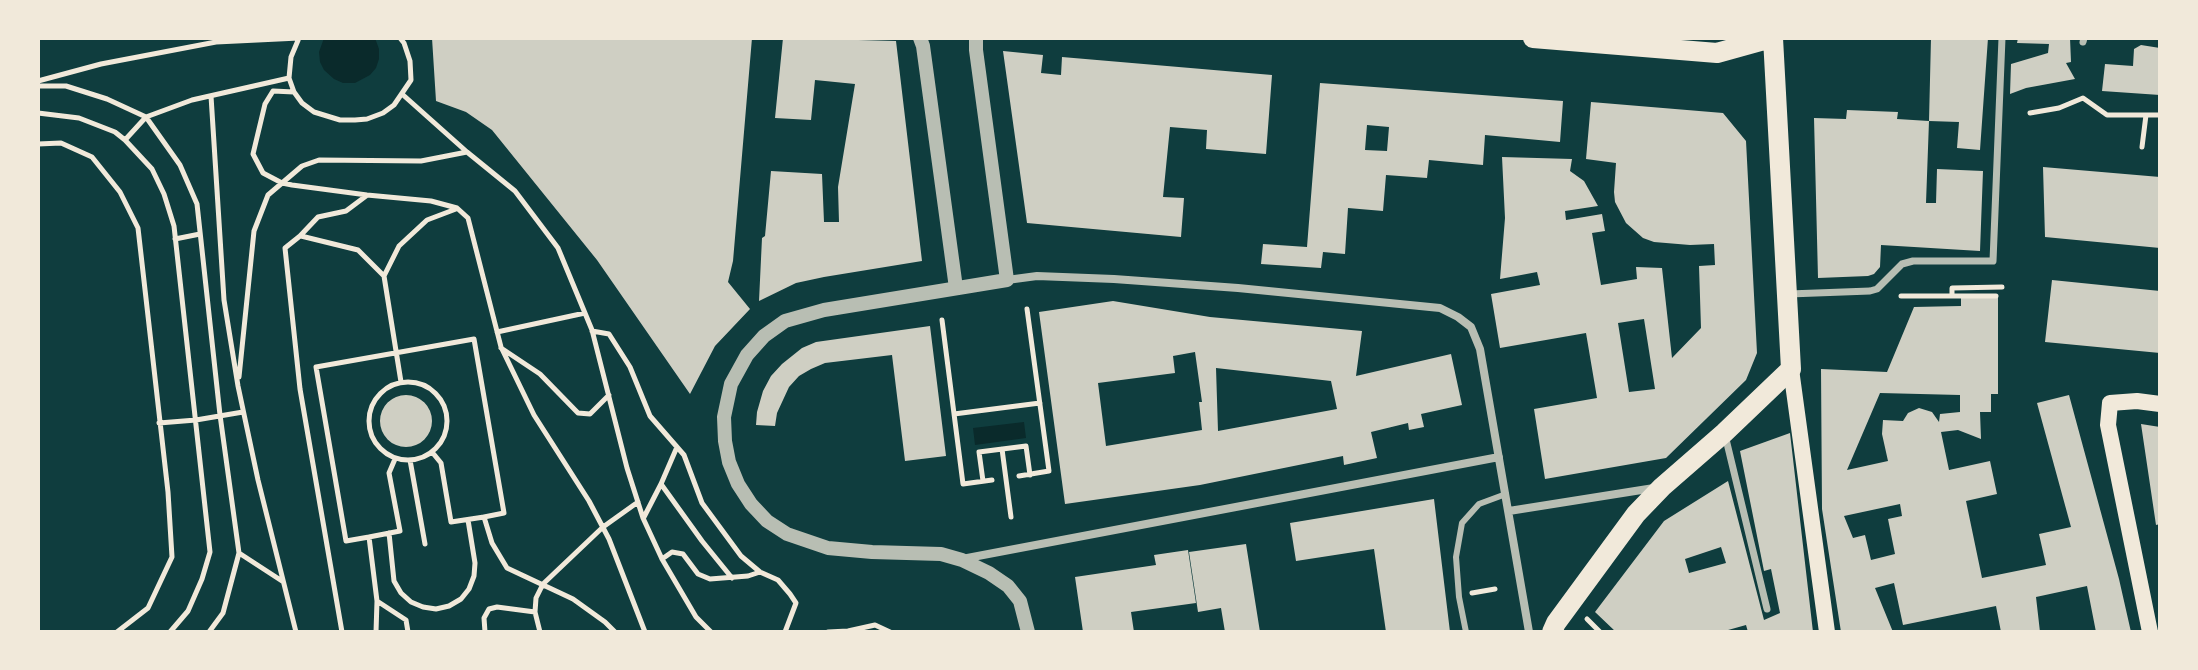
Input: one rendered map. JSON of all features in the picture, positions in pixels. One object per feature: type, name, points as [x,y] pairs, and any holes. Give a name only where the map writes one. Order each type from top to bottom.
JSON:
[{"type":"main road","points":[[1533,38],[1602,41],[1717,53],[1772,38],[1791,369],[1827,632]]},
{"type":"main road","points":[[1552,632],[1636,514],[1791,369]]},
{"type":"main road","points":[[2150,632],[2108,425],[2110,403],[2137,401],[2160,404]]},
{"type":"street","points":[[920,38],[956,288]]},
{"type":"street","points":[[976,38],[1007,280]]},
{"type":"street","points":[[1787,295],[1870,291],[1877,289],[1902,264],[1913,261],[1993,261],[2002,38]]},
{"type":"street","points":[[1028,632],[1020,601],[1008,586],[962,560],[941,554],[828,548],[787,534],[767,521],[751,504],[729,462],[724,417],[731,384],[747,355],[764,336],[785,321],[805,314],[1034,276],[1238,288],[1440,308],[1471,327],[1480,349],[1529,632]]},
{"type":"street","points":[[1724,433],[1767,609]]},
{"type":"street","points":[[962,560],[1499,457]]},
{"type":"street","points":[[1509,511],[1662,487]]},
{"type":"lane","points":[[1466,632],[1456,557],[1462,523],[1479,504],[1505,491]]},
{"type":"path","points":[[38,84],[101,64],[216,42],[299,38],[291,57],[289,78],[302,103],[324,117],[367,119],[394,105],[411,80],[410,61],[400,38]]},
{"type":"path","points":[[125,140],[146,117],[211,96],[289,78]]},
{"type":"path","points":[[38,84],[66,86],[107,99],[146,117],[180,165],[197,204],[239,553],[223,613],[209,632]]},
{"type":"path","points":[[294,92],[273,91],[265,104],[253,154],[263,173],[282,183],[431,201],[457,208],[468,218],[501,347],[534,415],[603,527],[645,632]]},
{"type":"path","points":[[402,94],[515,191],[558,248],[592,330],[643,518],[662,559],[696,617],[711,632]]},
{"type":"path","points":[[211,96],[224,300],[243,412],[296,632]]},
{"type":"path","points":[[2030,113],[2059,108],[2083,98],[2107,115],[2160,115]]},
{"type":"path","points":[[38,113],[79,118],[115,132],[125,140],[152,169],[174,226],[210,552],[188,611],[170,632]]},
{"type":"path","points":[[2142,147],[2146,115]]},
{"type":"path","points":[[38,144],[61,143],[92,157],[120,192],[138,228],[168,492],[172,557],[148,608],[117,632]]},
{"type":"path","points":[[238,386],[254,231],[268,195],[302,166],[319,160],[421,161],[467,152]]},
{"type":"path","points":[[342,632],[300,389],[285,248],[318,217],[346,211],[367,195]]},
{"type":"path","points":[[401,382],[384,276],[399,246],[408,237],[427,220],[457,208]]},
{"type":"path","points":[[175,239],[200,234]]},
{"type":"path","points":[[300,236],[358,250],[384,276]]},
{"type":"path","points":[[1952,296],[1952,288],[2002,287]]},
{"type":"path","points":[[1901,296],[1996,296]]},
{"type":"path","points":[[1019,476],[1049,471],[1027,309]]},
{"type":"path","points":[[497,332],[585,313]]},
{"type":"path","points":[[942,320],[963,484],[992,480]]},
{"type":"path","points":[[592,330],[609,334],[630,367],[650,416],[684,455],[702,503],[741,556],[760,572],[778,580],[796,603],[785,632]]},
{"type":"path","points":[[395,459],[389,473],[400,531],[346,541],[316,367],[474,339],[504,513],[451,522],[441,463],[432,452]]},
{"type":"path","points":[[501,347],[540,374],[578,413],[590,414],[609,395]]},
{"type":"path","points":[[401,382],[413,382],[424,385],[441,400],[447,422],[440,443],[432,452],[410,460],[395,459],[377,445],[371,435],[369,412],[381,392],[401,382]]},
{"type":"path","points":[[954,414],[1040,403]]},
{"type":"path","points":[[159,423],[243,412]]},
{"type":"path","points":[[983,481],[979,452],[1002,449],[1026,446],[1030,475]]},
{"type":"path","points":[[643,518],[677,447]]},
{"type":"path","points":[[1002,449],[1011,517]]},
{"type":"path","points":[[410,460],[425,544]]},
{"type":"path","points":[[661,484],[732,578]]},
{"type":"path","points":[[540,632],[535,612],[536,598],[543,584],[603,527],[638,502]]},
{"type":"path","points":[[484,517],[492,543],[507,568],[573,599],[615,632]]},
{"type":"path","points":[[389,533],[394,581],[401,593],[411,602],[436,609],[461,599],[474,576],[468,520]]},
{"type":"path","points":[[369,537],[377,601],[376,632]]},
{"type":"path","points":[[662,559],[672,552],[683,554],[698,574],[710,579],[760,572]]},
{"type":"path","points":[[239,553],[283,581]]},
{"type":"path","points":[[377,601],[406,620],[408,632]]},
{"type":"path","points":[[485,632],[484,618],[489,609],[497,607],[535,612]]},
{"type":"path","points":[[1586,618],[1600,632]]},
{"type":"path","points":[[828,632],[875,625],[890,632]]},
{"type":"water","points":[[324,38],[375,38],[379,49],[376,68],[355,83],[334,79],[320,62],[319,52]]},
{"type":"water","points":[[1024,422],[1026,438],[975,445],[973,428]]},
{"type":"building","points":[[432,38],[752,38],[733,261],[728,282],[750,309],[715,346],[690,394],[597,260],[492,130],[466,112],[436,101]]},
{"type":"building","points":[[783,38],[896,41],[922,261],[796,283],[759,301],[762,238],[765,236],[771,171],[822,174],[824,222],[839,222],[838,187],[855,84],[815,80],[811,120],[775,118]]},
{"type":"building","points":[[1931,38],[1988,38],[1980,150],[1957,148],[1959,122],[1929,121]]},
{"type":"building","points":[[2018,38],[2070,38],[2071,62],[2066,63],[2075,79],[2010,94],[2011,64],[2048,53],[2049,44],[2017,43]]},
{"type":"building","points":[[2141,45],[2160,48],[2160,95],[2102,91],[2105,64],[2133,66],[2134,49]]},
{"type":"building","points":[[1003,51],[1043,55],[1041,73],[1061,75],[1062,57],[1272,75],[1266,154],[1206,149],[1207,130],[1170,127],[1163,197],[1184,198],[1181,237],[1027,223]]},
{"type":"building","points":[[1320,83],[1563,101],[1560,142],[1485,135],[1483,165],[1429,160],[1427,178],[1386,175],[1383,211],[1348,208],[1345,254],[1323,252],[1321,268],[1261,264],[1263,244],[1307,247]],"holes":[[[1367,125],[1389,127],[1387,151],[1365,150]]]},
{"type":"building","points":[[1591,102],[1723,113],[1746,141],[1757,353],[1746,380],[1666,458],[1545,479],[1534,409],[1597,398],[1586,333],[1500,348],[1491,294],[1540,285],[1537,272],[1500,279],[1505,218],[1502,157],[1572,159],[1570,171],[1584,181],[1598,206],[1565,211],[1566,220],[1602,214],[1605,231],[1592,233],[1601,285],[1637,279],[1636,267],[1662,268],[1672,358],[1701,328],[1699,266],[1715,265],[1714,244],[1654,242],[1643,238],[1626,223],[1615,202],[1616,163],[1586,159]],"holes":[[[1644,319],[1655,389],[1629,392],[1618,323]]]},
{"type":"building","points":[[1847,110],[1898,112],[1897,119],[1929,121],[1926,203],[1936,203],[1937,169],[1983,171],[1980,251],[1881,245],[1880,267],[1874,274],[1818,278],[1814,118],[1846,119]]},
{"type":"building","points":[[2043,167],[2160,177],[2160,248],[2045,237]]},
{"type":"building","points":[[2052,280],[2160,291],[2160,353],[2045,342]]},
{"type":"building","points":[[1961,298],[1998,298],[1998,394],[1991,394],[1991,412],[1980,412],[1981,439],[1958,430],[1941,432],[1949,470],[1990,461],[1997,494],[1966,501],[1982,578],[2046,565],[2039,534],[2071,527],[2037,403],[2069,395],[2131,632],[2096,632],[2087,586],[2036,597],[2040,632],[2001,632],[1996,606],[1903,625],[1894,583],[1875,588],[1893,632],[1841,632],[1822,509],[1821,369],[1887,372],[1914,307],[1961,306]],"holes":[[[1880,393],[1960,395],[1960,412],[1940,414],[1939,422],[1932,412],[1919,408],[1908,413],[1903,421],[1883,420],[1882,434],[1888,461],[1847,470]],[[1900,504],[1902,516],[1888,519],[1895,554],[1871,560],[1865,535],[1853,538],[1844,516]]]},
{"type":"building","points":[[1113,301],[1210,317],[1362,331],[1356,376],[1451,354],[1462,405],[1421,414],[1424,427],[1409,430],[1408,423],[1371,432],[1377,458],[1344,465],[1343,456],[1200,485],[1065,504],[1039,312]],"holes":[[[1195,352],[1202,402],[1199,402],[1202,430],[1106,446],[1098,383],[1175,373],[1173,356]],[[1216,368],[1331,381],[1337,409],[1218,431]]]},
{"type":"building","points":[[930,326],[946,456],[905,461],[892,355],[825,363],[811,369],[789,387],[777,413],[775,426],[756,425],[763,391],[771,376],[802,348],[816,342]]},
{"type":"building","points":[[406,395],[424,403],[432,421],[424,439],[406,447],[388,439],[380,421],[388,403]]},
{"type":"building","points":[[2141,424],[2160,427],[2160,524],[2156,525]]},
{"type":"building","points":[[1790,433],[1813,632],[1748,632],[1746,625],[1721,632],[1616,632],[1595,612],[1664,521],[1728,481],[1764,620],[1780,613],[1771,569],[1764,571],[1740,451]],"holes":[[[1721,547],[1726,563],[1689,573],[1685,559]]]},
{"type":"building","points":[[1434,499],[1450,632],[1386,632],[1374,549],[1296,561],[1290,523]]},
{"type":"building","points":[[1246,544],[1260,632],[1225,632],[1221,608],[1198,612],[1189,552]]},
{"type":"building","points":[[1188,550],[1196,603],[1131,612],[1134,632],[1083,632],[1075,577],[1156,565],[1154,555]]}]
